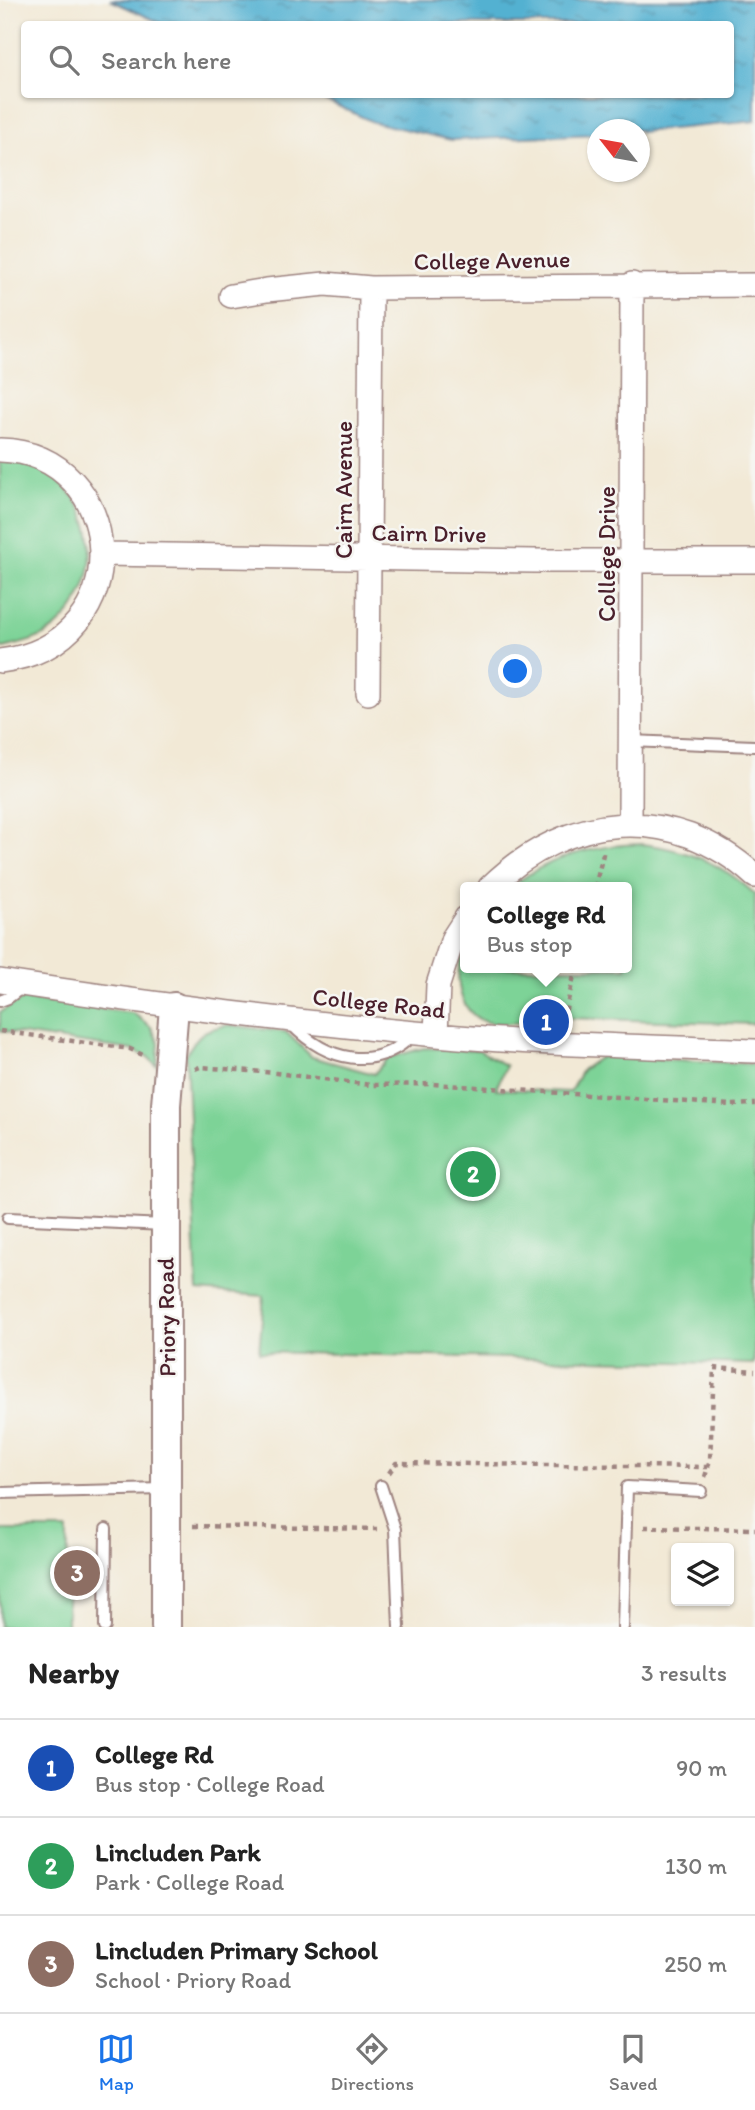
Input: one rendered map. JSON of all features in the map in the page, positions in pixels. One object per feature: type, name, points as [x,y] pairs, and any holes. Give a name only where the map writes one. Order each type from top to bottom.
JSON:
[{"type":"street","name":"College Avenue","points":[[231,296],[325,284],[371,288],[755,285]]},
{"type":"street","name":"College Drive","points":[[620,824],[631,741],[632,284]]},
{"type":"street","name":"Cairn Avenue","points":[[368,693],[371,288]]},
{"type":"street","points":[[0,450],[26,454],[44,461],[74,484],[86,499],[94,517],[102,554],[100,575],[94,594],[85,613],[72,629],[38,652],[18,659],[0,661]]},
{"type":"street","name":"Cairn Drive","points":[[102,554],[755,561]]},
{"type":"street","points":[[495,882],[510,867],[554,841],[620,824],[655,826],[704,842],[726,854],[755,876]]},
{"type":"street","points":[[426,1034],[438,985],[453,938],[460,927]]},
{"type":"street","name":"College Road","points":[[0,981],[174,1007],[426,1034],[558,1044],[755,1051]]},
{"type":"street","name":"Priory Road","points":[[166,1627],[166,1105],[174,1007]]},
{"type":"lane","points":[[631,741],[754,746]]},
{"type":"lane","points":[[0,1001],[8,999],[26,985]]},
{"type":"lane","points":[[287,1019],[304,1038],[328,1051],[357,1059],[380,1056],[426,1034]]},
{"type":"lane","points":[[8,1218],[165,1225]]},
{"type":"lane","points":[[381,1486],[395,1529],[399,1627]]},
{"type":"lane","points":[[623,1627],[627,1487],[701,1491]]},
{"type":"lane","points":[[0,1493],[167,1489]]},
{"type":"lane","points":[[105,1627],[106,1530]]},
{"type":"path","points":[[597,882],[620,824]]},
{"type":"path","points":[[558,1044],[575,973]]},
{"type":"path","points":[[701,1491],[710,1460],[715,1368],[755,1371]]},
{"type":"path","points":[[381,1486],[396,1463],[708,1467]]},
{"type":"path","points":[[167,1525],[395,1529]]},
{"type":"path","points":[[626,1527],[755,1529]]},
{"type":"green space","points":[[0,459],[35,467],[65,486],[78,504],[87,524],[91,546],[90,567],[84,589],[73,608],[46,634],[4,648],[0,647]]},
{"type":"green space","points":[[642,844],[703,859],[755,894],[755,1024],[532,1015],[531,1021],[496,1024],[471,1013],[461,994],[459,983],[460,966],[460,973],[632,973],[632,882],[518,882],[556,860],[590,850]]},
{"type":"green space","points":[[23,999],[133,1013],[151,1027],[159,1043],[157,1066],[148,1057],[132,1050],[0,1031],[0,1012]]},
{"type":"green space","points":[[229,1025],[286,1032],[312,1057],[374,1074],[388,1058],[424,1048],[479,1050],[506,1066],[496,1089],[570,1092],[582,1070],[602,1056],[755,1064],[754,1364],[259,1352],[264,1296],[197,1291],[186,1055],[203,1033]]},
{"type":"green space","points":[[0,1530],[68,1530],[67,1627],[0,1627]]},
{"type":"water","points":[[110,0],[755,0],[755,121],[650,131],[650,119],[587,119],[587,134],[451,140],[373,122],[321,98],[734,98],[734,21],[156,21]]},
{"type":"place","name":"College Rd","points":[[546,1022]]},
{"type":"place","name":"Lincluden Park","points":[[473,1174]]},
{"type":"place","name":"Lincluden Primary School","points":[[77,1573]]}]
